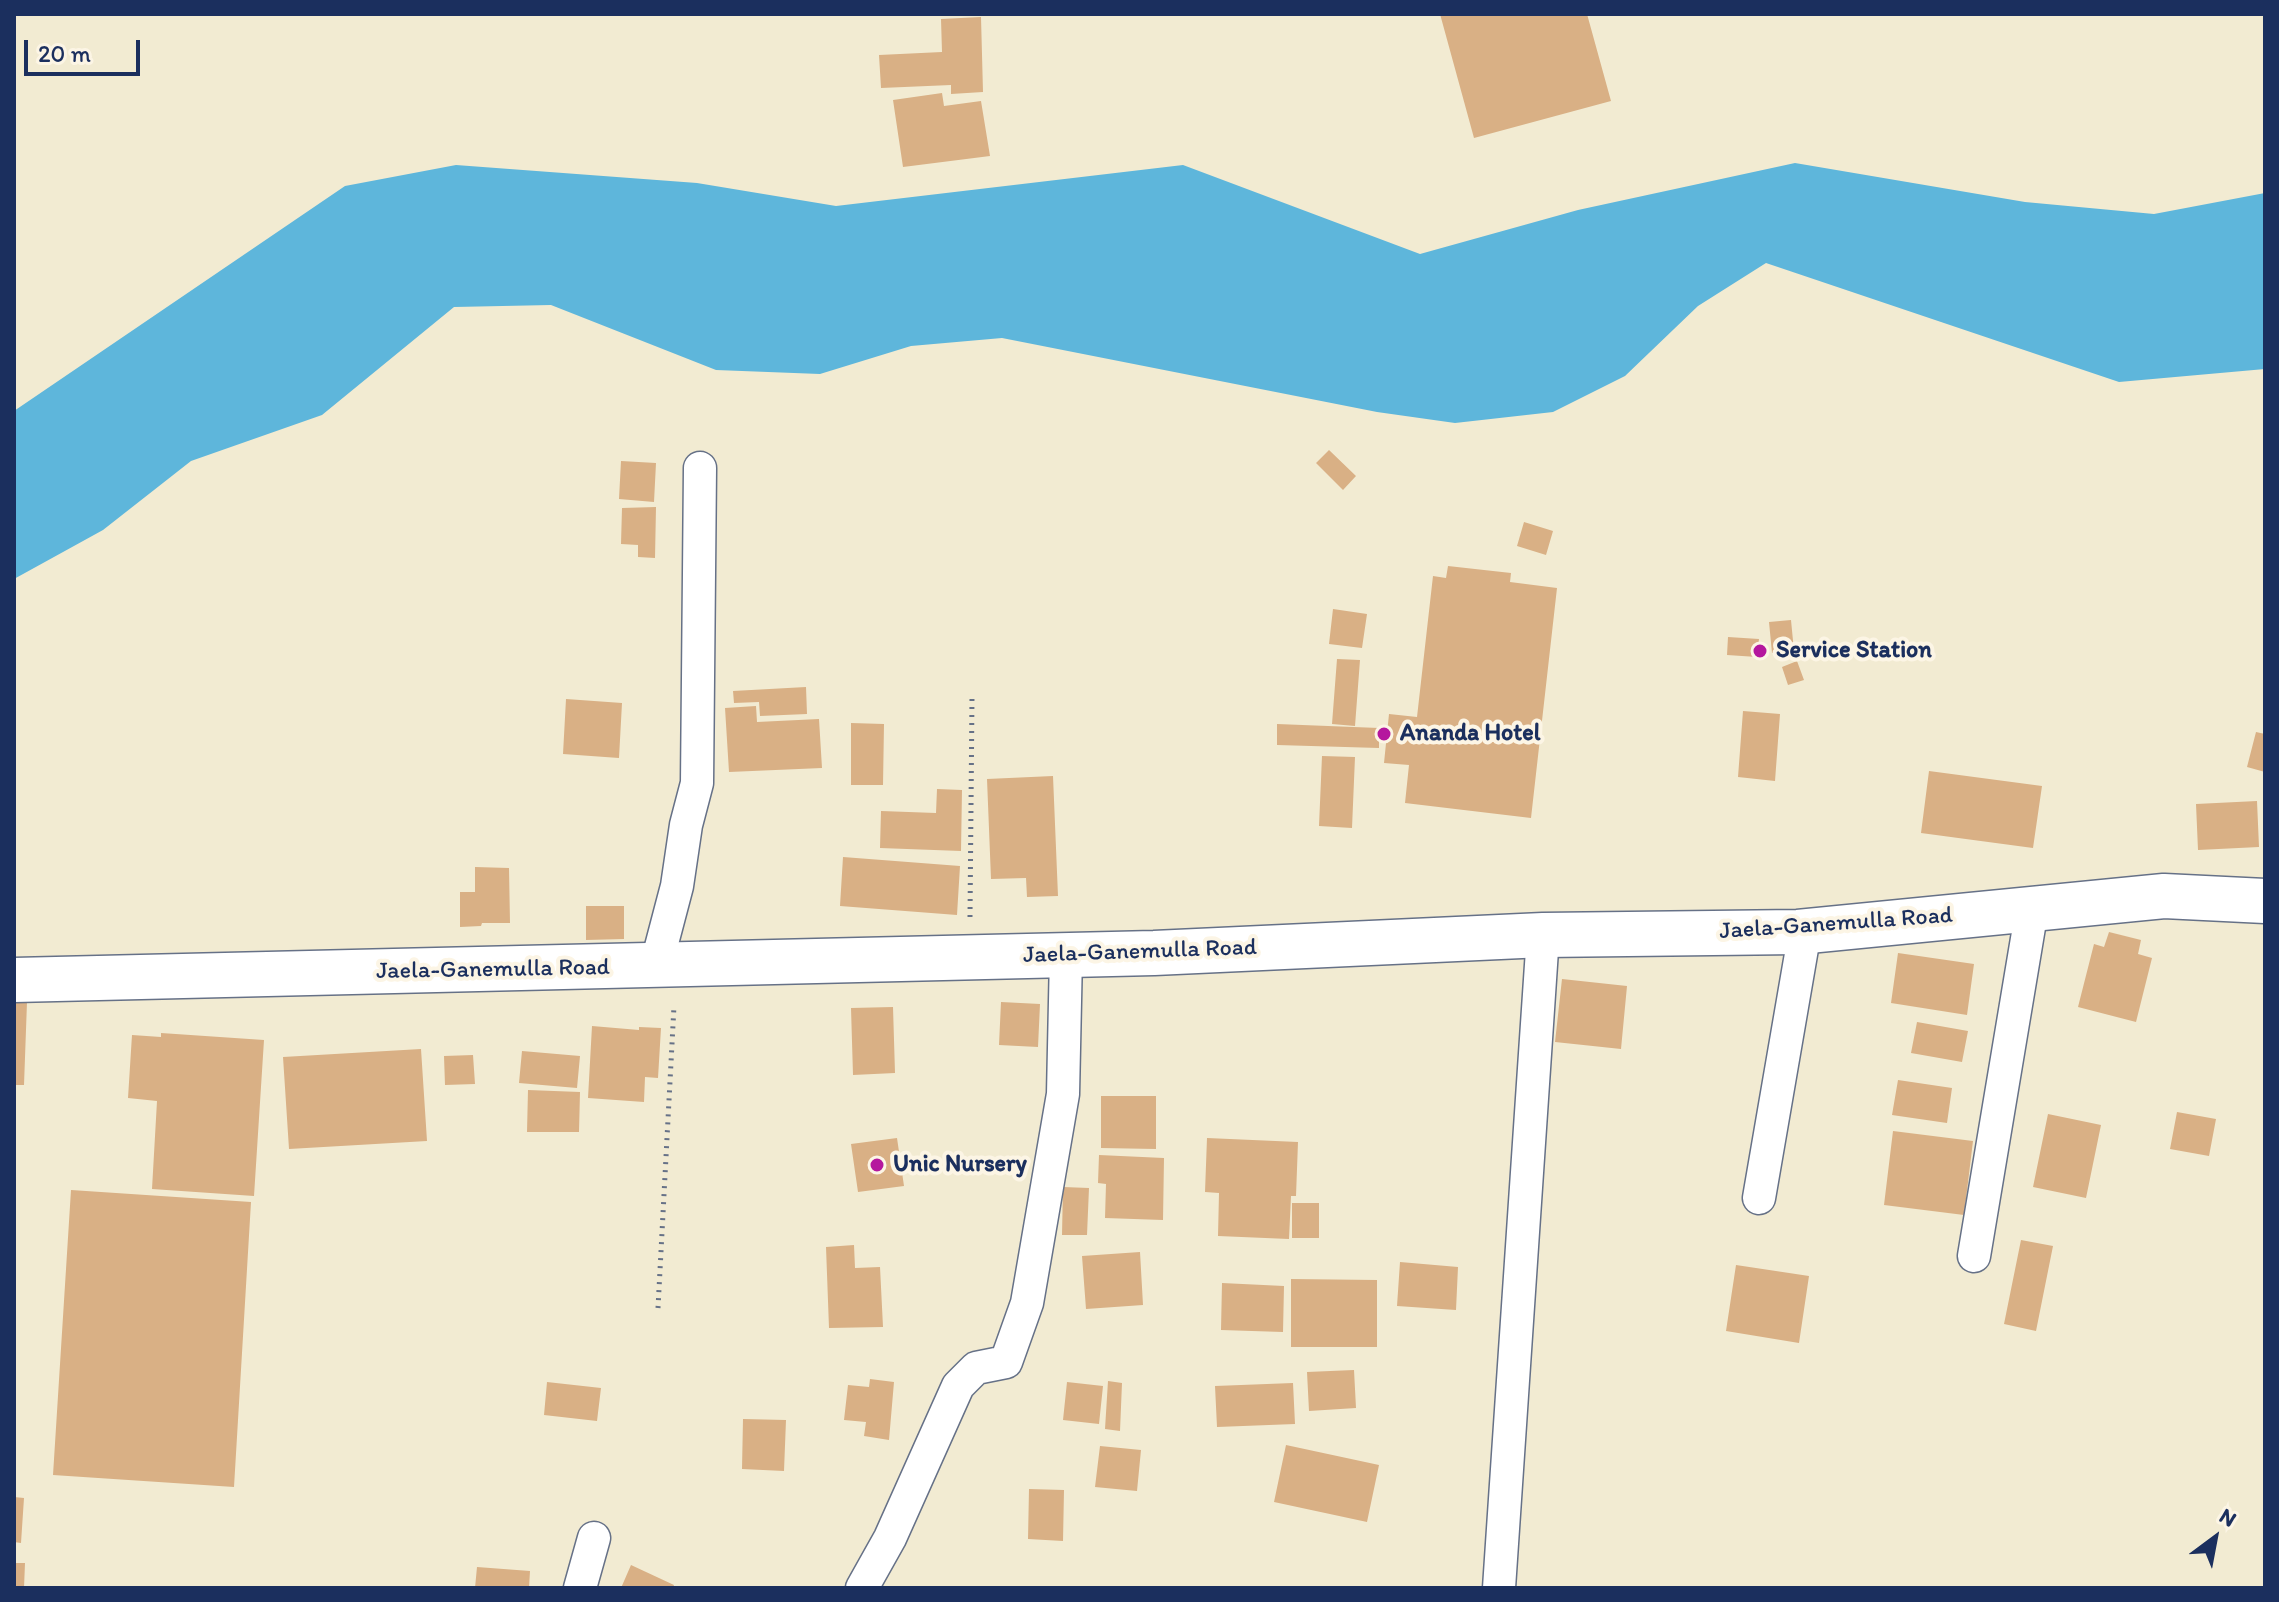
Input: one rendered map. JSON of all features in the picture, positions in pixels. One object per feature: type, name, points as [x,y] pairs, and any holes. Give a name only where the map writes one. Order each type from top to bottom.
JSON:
[{"type":"main road","name":"Jaela-Ganemulla Road","points":[[14,980],[969,958],[1543,935],[1805,931],[2164,896],[2265,901]]},
{"type":"street","points":[[666,966],[686,825],[697,783],[700,468]]},
{"type":"street","points":[[1974,1256],[2032,909]]},
{"type":"street","points":[[1759,1198],[1805,931]]},
{"type":"street","points":[[1499,1588],[1543,935]]},
{"type":"street","points":[[862,1588],[890,1538],[958,1386],[976,1368],[1006,1362],[1027,1303],[1063,1094],[1066,955]]},
{"type":"street","points":[[580,1588],[594,1538]]},
{"type":"path","points":[[969,958],[972,697]]},
{"type":"path","points":[[658,1308],[666,966]]},
{"type":"water","points":[[1795,163],[2025,202],[2154,214],[2265,193],[2265,369],[2119,382],[1766,263],[1698,306],[1625,376],[1553,412],[1455,423],[1377,412],[1002,338],[911,346],[820,374],[716,370],[551,305],[454,307],[322,415],[191,461],[103,530],[14,579],[14,411],[345,186],[456,165],[697,183],[836,206],[1183,165],[1420,254],[1578,210]]},
{"type":"building","points":[[1440,14],[1587,14],[1611,101],[1474,138]]},
{"type":"building","points":[[981,17],[983,92],[951,94],[951,85],[881,88],[879,55],[942,52],[941,19]]},
{"type":"building","points":[[942,93],[944,106],[981,101],[990,156],[903,167],[893,100]]},
{"type":"building","points":[[1329,450],[1356,476],[1343,490],[1316,463]]},
{"type":"building","points":[[621,461],[656,463],[654,502],[619,499]]},
{"type":"building","points":[[656,507],[655,558],[638,557],[638,545],[621,544],[622,508]]},
{"type":"building","points":[[1524,522],[1553,531],[1546,555],[1517,546]]},
{"type":"building","points":[[1448,566],[1511,573],[1510,582],[1557,588],[1531,818],[1405,803],[1409,765],[1384,763],[1389,714],[1417,717],[1433,576],[1446,578]]},
{"type":"building","points":[[1333,609],[1367,614],[1362,648],[1329,644]]},
{"type":"building","points":[[1791,620],[1794,651],[1772,653],[1769,622]]},
{"type":"building","points":[[1728,637],[1759,639],[1757,657],[1727,655]]},
{"type":"building","points":[[1337,659],[1360,660],[1355,726],[1332,724]]},
{"type":"building","points":[[1797,661],[1804,680],[1788,685],[1782,667]]},
{"type":"building","points":[[806,687],[807,714],[760,716],[759,702],[734,703],[733,691]]},
{"type":"building","points":[[566,699],[622,703],[619,758],[563,754]]},
{"type":"building","points":[[756,706],[757,722],[819,719],[822,768],[729,772],[725,708]]},
{"type":"building","points":[[1743,711],[1780,714],[1775,781],[1738,777]]},
{"type":"building","points":[[851,723],[884,724],[883,785],[851,785]]},
{"type":"building","points":[[1277,724],[1379,728],[1379,748],[1277,745]]},
{"type":"building","points":[[2256,732],[2265,734],[2265,772],[2247,767]]},
{"type":"building","points":[[1322,756],[1355,757],[1352,828],[1319,826]]},
{"type":"building","points":[[1929,771],[2042,786],[2033,848],[1921,833]]},
{"type":"building","points":[[1053,776],[1058,896],[1027,897],[1026,878],[991,879],[987,779]]},
{"type":"building","points":[[937,789],[962,790],[961,851],[880,848],[881,811],[936,813]]},
{"type":"building","points":[[2257,801],[2259,847],[2198,850],[2196,804]]},
{"type":"building","points":[[843,857],[960,866],[957,915],[840,906]]},
{"type":"building","points":[[475,867],[509,868],[510,923],[460,927],[460,892],[475,892]]},
{"type":"building","points":[[586,906],[624,906],[624,939],[586,940]]},
{"type":"building","points":[[2109,932],[2141,940],[2138,954],[2152,958],[2136,1022],[2078,1007],[2094,944],[2104,947]]},
{"type":"building","points":[[1898,953],[1974,964],[1967,1015],[1891,1003]]},
{"type":"building","points":[[1562,979],[1627,986],[1621,1049],[1555,1042]]},
{"type":"building","points":[[14,1002],[27,1002],[24,1085],[14,1085]]},
{"type":"building","points":[[1001,1002],[1040,1004],[1038,1047],[999,1045]]},
{"type":"building","points":[[893,1007],[895,1073],[853,1075],[851,1008]]},
{"type":"building","points":[[1917,1022],[1968,1031],[1962,1062],[1911,1053]]},
{"type":"building","points":[[592,1026],[639,1030],[639,1027],[661,1028],[658,1078],[645,1077],[644,1102],[588,1098]]},
{"type":"building","points":[[161,1033],[264,1040],[254,1196],[152,1189],[157,1101],[128,1098],[132,1035],[161,1037]]},
{"type":"building","points":[[421,1049],[427,1141],[289,1149],[283,1057]]},
{"type":"building","points":[[522,1051],[580,1056],[577,1088],[519,1083]]},
{"type":"building","points":[[473,1055],[475,1084],[445,1085],[444,1056]]},
{"type":"building","points":[[1898,1080],[1952,1088],[1947,1123],[1892,1115]]},
{"type":"building","points":[[528,1090],[580,1092],[579,1132],[527,1132]]},
{"type":"building","points":[[1101,1096],[1156,1096],[1156,1149],[1101,1148]]},
{"type":"building","points":[[2177,1112],[2216,1119],[2209,1156],[2170,1149]]},
{"type":"building","points":[[2048,1114],[2101,1125],[2086,1198],[2033,1187]]},
{"type":"building","points":[[1893,1131],[1973,1141],[1964,1215],[1884,1205]]},
{"type":"building","name":"Unic Nursery","points":[[897,1138],[904,1186],[858,1192],[851,1144]]},
{"type":"building","points":[[1207,1138],[1298,1142],[1296,1196],[1291,1196],[1289,1239],[1218,1236],[1219,1193],[1205,1192]]},
{"type":"building","points":[[1099,1155],[1164,1158],[1163,1220],[1105,1218],[1106,1184],[1098,1183]]},
{"type":"building","points":[[1063,1187],[1089,1188],[1087,1235],[1062,1235]]},
{"type":"building","points":[[71,1190],[251,1202],[234,1487],[53,1475]]},
{"type":"building","points":[[1292,1203],[1319,1203],[1319,1238],[1292,1238]]},
{"type":"building","points":[[2021,1240],[2053,1246],[2036,1331],[2004,1324]]},
{"type":"building","points":[[854,1245],[855,1268],[880,1267],[883,1327],[829,1328],[826,1247]]},
{"type":"building","points":[[1140,1252],[1143,1305],[1086,1309],[1082,1256]]},
{"type":"building","points":[[1400,1262],[1458,1267],[1456,1310],[1397,1306]]},
{"type":"building","points":[[1736,1265],[1809,1276],[1799,1343],[1726,1331]]},
{"type":"building","points":[[1291,1279],[1377,1280],[1377,1347],[1291,1347]]},
{"type":"building","points":[[1222,1283],[1284,1286],[1283,1332],[1221,1330]]},
{"type":"building","points":[[1354,1370],[1356,1408],[1309,1411],[1307,1372]]},
{"type":"building","points":[[870,1379],[894,1382],[889,1440],[864,1436],[866,1422],[844,1420],[848,1385],[869,1387]]},
{"type":"building","points":[[1108,1381],[1122,1383],[1120,1431],[1105,1429]]},
{"type":"building","points":[[547,1382],[601,1388],[597,1421],[544,1415]]},
{"type":"building","points":[[1067,1382],[1103,1386],[1099,1424],[1063,1420]]},
{"type":"building","points":[[1293,1383],[1295,1424],[1217,1427],[1215,1386]]},
{"type":"building","points":[[743,1419],[786,1420],[784,1471],[742,1469]]},
{"type":"building","points":[[1286,1445],[1379,1465],[1367,1522],[1274,1502]]},
{"type":"building","points":[[1100,1446],[1141,1450],[1137,1491],[1095,1487]]},
{"type":"building","points":[[1029,1489],[1064,1490],[1063,1541],[1028,1539]]},
{"type":"building","points":[[14,1497],[24,1498],[21,1543],[14,1542]]},
{"type":"building","points":[[14,1563],[25,1563],[24,1588],[14,1588]]},
{"type":"building","points":[[631,1565],[674,1585],[673,1588],[621,1588]]},
{"type":"building","points":[[477,1567],[530,1571],[529,1588],[475,1588]]},
{"type":"place","name":"Service Station","points":[[1760,651]]},
{"type":"place","name":"Ananda Hotel","points":[[1384,734]]},
{"type":"place","name":"Unic Nursery","points":[[877,1165]]}]
